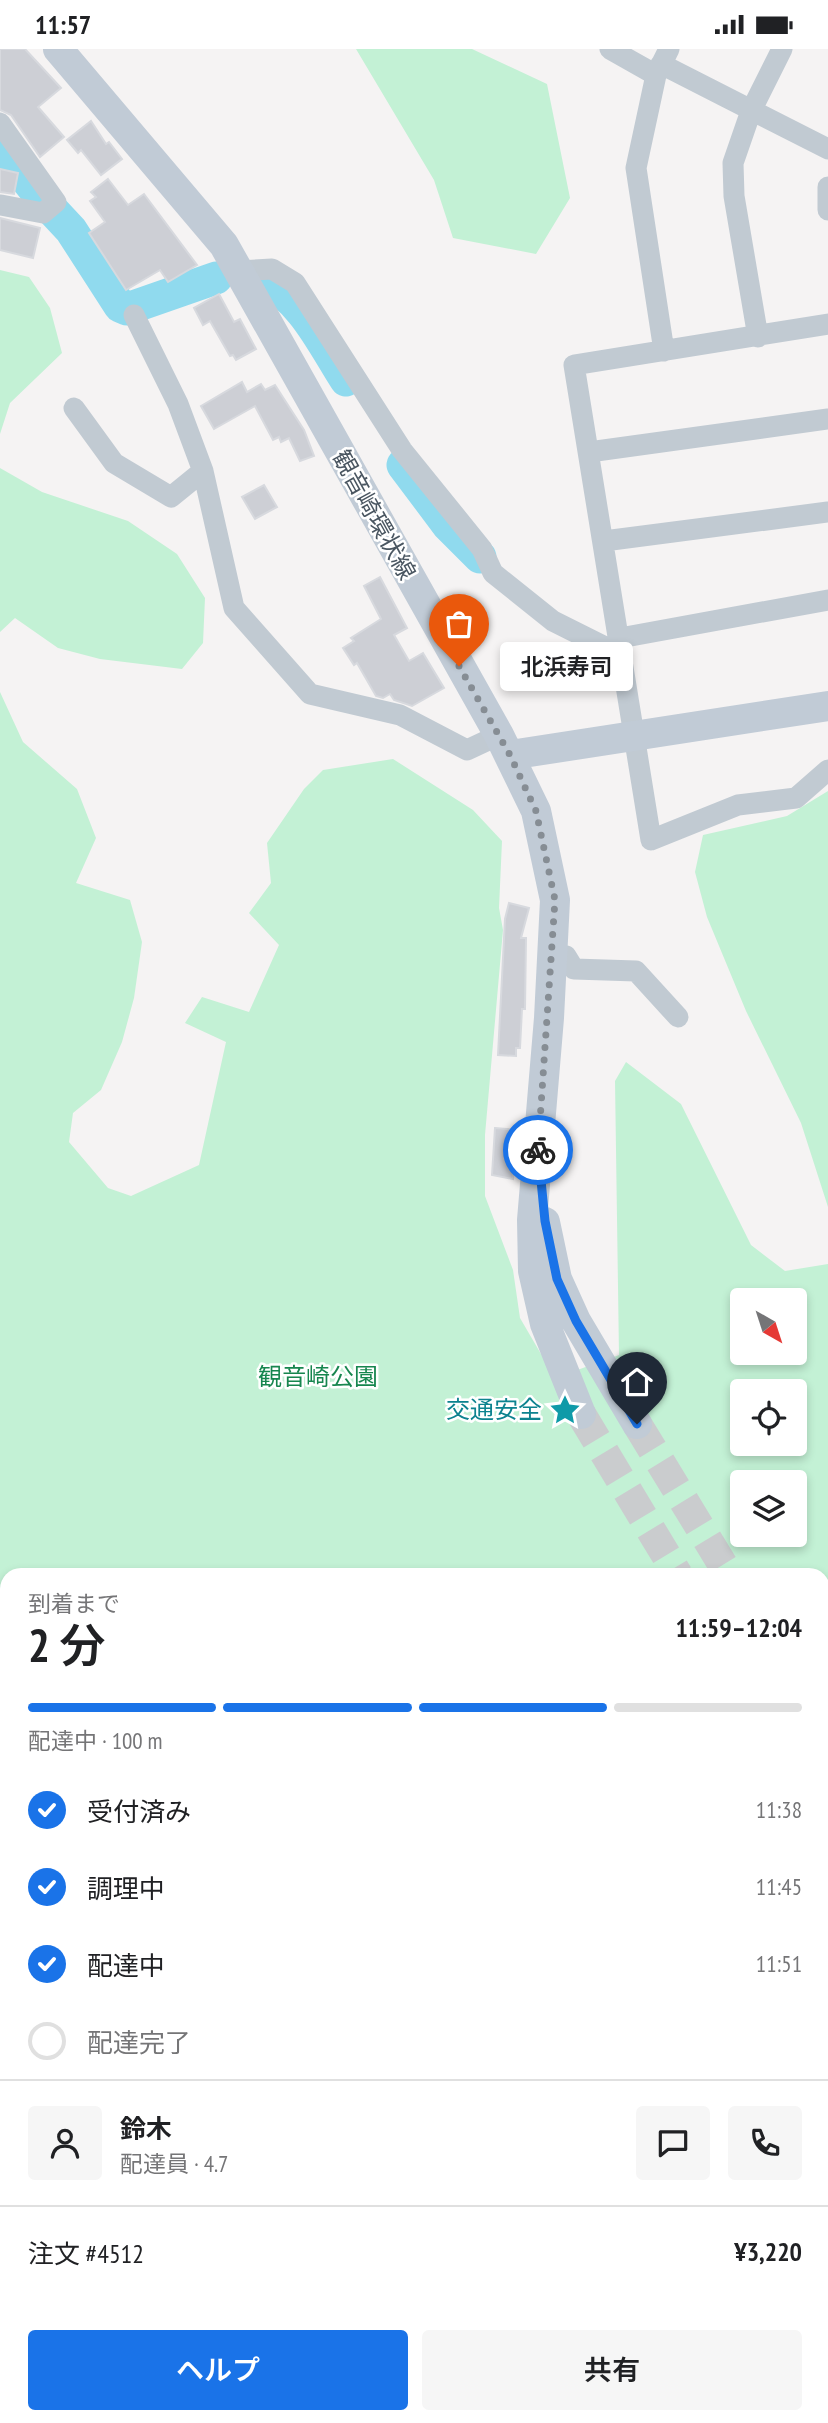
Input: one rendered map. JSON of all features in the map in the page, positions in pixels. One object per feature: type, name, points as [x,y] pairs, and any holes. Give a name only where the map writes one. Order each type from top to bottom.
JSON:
[{"type":"main road","name":"観音崎環状線","points":[[58,49],[205,220],[239,271],[504,745],[536,811],[555,900],[532,1220],[533,1271],[545,1324],[581,1414]]},
{"type":"main road","points":[[504,745],[634,735],[828,706]]},
{"type":"main road","name":"観音崎環状線","points":[[537,1163],[557,1279],[576,1321],[637,1424]]},
{"type":"street","points":[[610,49],[662,63],[828,149]]},
{"type":"street","points":[[758,337],[734,185],[733,163],[751,111],[782,49]]},
{"type":"street","points":[[662,63],[636,169],[664,351]]},
{"type":"street","points":[[1,205],[48,216],[3,137]]},
{"type":"street","points":[[828,187],[828,210]]},
{"type":"street","points":[[239,271],[272,269],[295,283],[402,450],[482,549],[493,573],[553,621],[620,646],[828,600]]},
{"type":"street","points":[[134,315],[178,404],[202,471],[234,608],[310,694],[400,715],[467,750],[504,745]]},
{"type":"street","points":[[828,324],[574,365],[651,840],[738,805],[796,799],[828,770]]},
{"type":"street","points":[[74,408],[114,463],[171,498],[202,471]]},
{"type":"street","points":[[589,452],[828,419]]},
{"type":"street","points":[[604,541],[828,512]]},
{"type":"street","points":[[552,956],[566,956],[574,969],[636,971],[678,1017]]},
{"type":"green space","points":[[356,49],[472,49],[547,84],[570,198],[536,254],[453,238],[434,180]]},
{"type":"green space","points":[[0,270],[29,277],[50,308],[62,353],[10,403],[0,434]]},
{"type":"green space","points":[[0,468],[42,492],[128,521],[177,554],[205,598],[203,643],[182,669],[100,659],[58,648],[15,618],[0,632]]},
{"type":"green space","name":"観音崎公園","points":[[0,692],[23,742],[77,789],[96,838],[76,883],[130,900],[142,942],[134,998],[122,1042],[101,1090],[73,1113],[69,1142],[108,1188],[131,1196],[199,1165],[226,1042],[185,1023],[202,997],[249,1012],[279,945],[249,913],[271,883],[267,843],[304,789],[323,770],[393,759],[473,810],[502,841],[499,908],[503,930],[485,1135],[485,1196],[513,1270],[520,1318],[555,1378],[619,1355],[615,1081],[626,1062],[681,1104],[751,1245],[785,1271],[828,1264],[828,1568],[0,1568]]},
{"type":"green space","points":[[828,791],[828,1207],[801,1123],[746,1011],[707,917],[695,872],[703,835],[787,816]]},
{"type":"building","points":[[0,49],[25,49],[61,88],[38,107],[64,137],[40,157],[11,115],[0,110]]},
{"type":"building","points":[[91,121],[106,144],[109,142],[122,159],[101,175],[81,150],[78,153],[67,140]]},
{"type":"building","points":[[0,169],[18,173],[14,194],[0,192]]},
{"type":"building","points":[[108,179],[128,205],[144,194],[197,265],[168,282],[160,270],[126,290],[89,233],[105,222],[90,201],[96,197],[91,192]]},
{"type":"building","points":[[0,218],[40,228],[33,258],[0,250]]},
{"type":"building","points":[[219,294],[234,322],[240,319],[256,349],[236,360],[233,355],[230,356],[210,321],[203,325],[194,308]]},
{"type":"building","points":[[242,382],[247,392],[261,384],[265,390],[275,385],[304,430],[314,456],[300,461],[289,438],[281,442],[279,437],[273,440],[255,406],[214,429],[201,406]]},
{"type":"building","points":[[264,485],[277,507],[255,519],[242,497]]},
{"type":"building","points":[[380,577],[407,628],[394,635],[409,661],[423,653],[444,688],[412,706],[394,700],[390,694],[383,698],[376,696],[357,663],[354,665],[343,648],[354,641],[351,638],[381,619],[364,586]]},
{"type":"building","points":[[509,903],[529,908],[521,938],[526,938],[525,1009],[522,1009],[520,1048],[516,1048],[516,1056],[498,1055],[505,919]]},
{"type":"building","points":[[495,1128],[517,1130],[513,1179],[492,1175]]},
{"type":"waterway","points":[[0,146],[71,230],[120,306],[127,309],[216,278]]},
{"type":"waterway","points":[[263,282],[289,298],[300,310],[321,338],[346,380]]},
{"type":"waterway","points":[[403,465],[448,525],[480,557]]},
{"type":"tunnel","points":[[581,1414],[674,1568]]},
{"type":"tunnel","points":[[637,1424],[725,1568]]},
{"type":"way so far","points":[[459,666],[510,755],[536,811],[555,900],[538,1150]]},
{"type":"place","name":"北浜寿司","points":[[459,666]]},
{"type":"place","name":"交通安全","points":[[565,1410]]},
{"type":"route","points":[[538,1150],[537,1163],[545,1221],[557,1279],[576,1321],[637,1424]]}]
